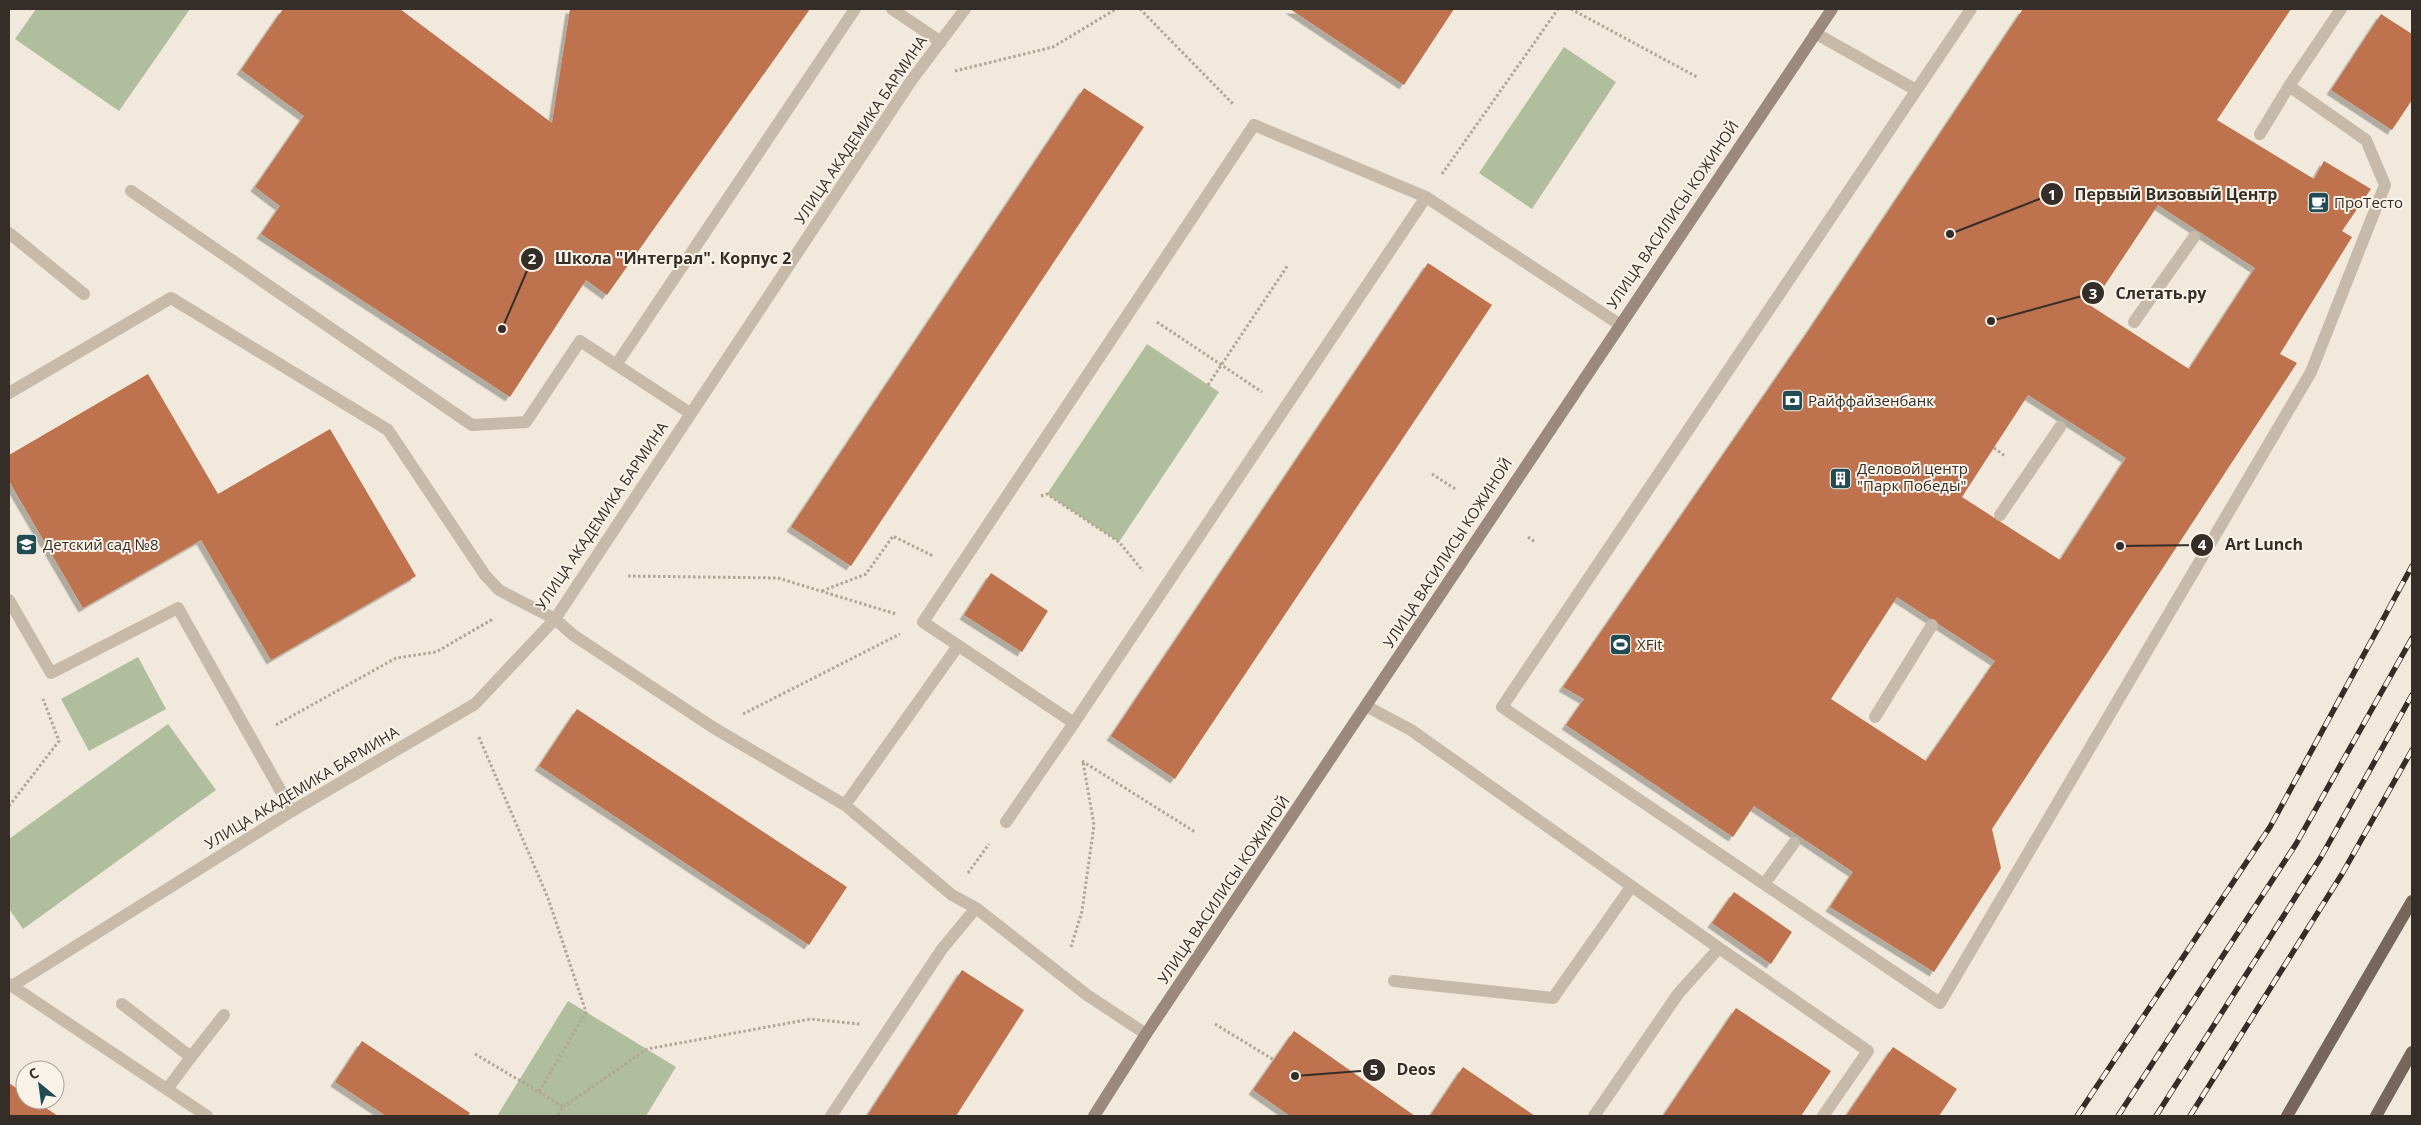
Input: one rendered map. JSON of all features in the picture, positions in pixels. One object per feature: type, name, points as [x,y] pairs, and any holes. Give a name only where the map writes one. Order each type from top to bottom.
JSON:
[{"type":"main road","points":[[2286,1116],[2412,901]]},
{"type":"main road","points":[[2376,1116],[2412,1052]]},
{"type":"street","points":[[616,365],[855,9]]},
{"type":"street","points":[[892,9],[941,42]]},
{"type":"street","name":"УЛИЦА АКАДЕМИКА БАРМИНА","points":[[10,985],[292,811],[474,704],[555,619],[911,81],[965,9]]},
{"type":"street","name":"УЛИЦА ВАСИЛИСЫ КОЖИНОЙ","points":[[1094,1116],[1146,1034],[1619,324],[1832,9]]},
{"type":"street","points":[[1971,9],[1502,707],[1940,1003],[2311,372],[2385,185],[2366,140],[2289,86]]},
{"type":"street","points":[[2260,134],[2289,86],[2341,9]]},
{"type":"street","points":[[1815,34],[1916,90]]},
{"type":"street","points":[[1074,723],[923,622],[1254,125],[1426,197],[1619,324]]},
{"type":"street","points":[[131,191],[472,425],[526,422],[580,341],[690,413]]},
{"type":"street","points":[[1006,822],[1426,197]]},
{"type":"street","points":[[9,233],[84,294]]},
{"type":"street","points":[[2134,322],[2194,238]]},
{"type":"street","points":[[9,393],[171,298],[388,430],[486,574],[499,590],[555,619],[573,635],[714,728],[846,805],[952,895],[976,908],[1087,995],[1146,1034]]},
{"type":"street","points":[[2000,515],[2060,427]]},
{"type":"street","points":[[9,600],[51,673],[178,608],[292,811]]},
{"type":"street","points":[[1875,717],[1932,625]]},
{"type":"street","points":[[846,805],[958,646]]},
{"type":"street","points":[[1366,706],[1411,730],[1868,1051],[1823,1116]]},
{"type":"street","points":[[1765,883],[1794,843]]},
{"type":"street","points":[[1394,981],[1553,998],[1631,886]]},
{"type":"street","points":[[831,1116],[942,949],[976,908]]},
{"type":"street","points":[[1594,1116],[1678,994],[1719,948]]},
{"type":"street","points":[[10,985],[168,1088],[207,1116]]},
{"type":"street","points":[[122,1004],[191,1057]]},
{"type":"street","points":[[168,1088],[224,1016]]},
{"type":"path","points":[[911,81],[1053,47],[1116,9]]},
{"type":"path","points":[[1140,9],[1254,125]]},
{"type":"path","points":[[1426,197],[1558,9]]},
{"type":"path","points":[[1571,9],[1697,77]]},
{"type":"path","points":[[1208,385],[1288,265]]},
{"type":"path","points":[[1134,306],[1286,407]]},
{"type":"path","points":[[1432,474],[1457,490]]},
{"type":"path","points":[[996,512],[1047,494],[1119,542],[1161,593]]},
{"type":"path","points":[[822,592],[866,574],[893,536],[958,569]]},
{"type":"path","points":[[1528,537],[1536,542]]},
{"type":"path","points":[[628,576],[778,578],[923,622]]},
{"type":"path","points":[[251,738],[396,658],[436,652],[522,602]]},
{"type":"path","points":[[714,728],[923,622]]},
{"type":"path","points":[[9,806],[59,741],[42,696],[51,673]]},
{"type":"path","points":[[476,732],[548,898],[586,1012],[539,1092]]},
{"type":"path","points":[[1058,746],[1195,832]]},
{"type":"path","points":[[1062,976],[1082,911],[1094,825],[1083,761]]},
{"type":"path","points":[[952,895],[1006,822]]},
{"type":"path","points":[[557,1116],[563,1107],[647,1049],[811,1019],[890,1027]]},
{"type":"path","points":[[1215,1024],[1274,1060]]},
{"type":"path","points":[[475,1054],[563,1107]]},
{"type":"green space","points":[[36,9],[190,9],[119,111],[15,39]]},
{"type":"green space","points":[[1564,47],[1616,82],[1532,209],[1479,173]]},
{"type":"green space","points":[[1147,344],[1219,392],[1119,542],[1047,494]]},
{"type":"green space","points":[[138,657],[166,709],[89,751],[61,699]]},
{"type":"green space","points":[[168,724],[216,790],[23,929],[9,909],[9,839]]},
{"type":"green space","points":[[568,1001],[676,1067],[646,1116],[497,1116]]},
{"type":"building","points":[[283,9],[400,9],[552,123],[570,9],[810,9],[607,295],[586,280],[510,397],[261,234],[280,206],[255,187],[304,116],[241,70]]},
{"type":"building","points":[[1290,9],[1454,9],[1404,85]]},
{"type":"building","name":"Деловой центр \"Парк Победы\"","points":[[2023,9],[2291,9],[2217,120],[2314,179],[2324,161],[2371,189],[2342,231],[2352,237],[2280,354],[2297,363],[1992,829],[2001,868],[1934,972],[1830,907],[1853,872],[1754,806],[1733,837],[1566,725],[1584,699],[1563,687],[1809,330]],"holes":[[[2158,205],[2255,268],[2189,369],[2091,306]],[[2028,395],[2126,458],[2060,560],[1962,497]],[[1897,597],[1995,661],[1926,761],[1831,699]]]},
{"type":"building","points":[[2381,14],[2412,34],[2412,100],[2392,130],[2331,90]]},
{"type":"building","points":[[1084,88],[1144,127],[851,566],[791,527]]},
{"type":"building","points":[[1428,263],[1492,305],[1175,779],[1111,736]]},
{"type":"building","points":[[148,374],[218,494],[330,429],[416,576],[271,660],[201,540],[83,608],[9,481],[9,455]]},
{"type":"building","points":[[991,573],[1048,611],[1022,652],[964,615]]},
{"type":"building","points":[[577,709],[847,887],[809,945],[539,766]]},
{"type":"building","points":[[1734,892],[1792,932],[1771,964],[1712,923]]},
{"type":"building","points":[[962,970],[1024,1010],[956,1116],[867,1116]]},
{"type":"building","points":[[1736,1008],[1831,1071],[1801,1116],[1663,1116]]},
{"type":"building","points":[[1294,1031],[1415,1116],[1290,1116],[1253,1090]]},
{"type":"building","points":[[362,1041],[470,1113],[468,1116],[386,1116],[335,1082]]},
{"type":"building","points":[[1893,1047],[1957,1089],[1939,1116],[1846,1116]]},
{"type":"building","points":[[1463,1067],[1535,1116],[1430,1116]]},
{"type":"building","points":[[9,1083],[15,1087],[15,1110],[49,1110],[58,1116],[9,1116]]},
{"type":"railway","points":[[2077,1116],[2270,827],[2412,566]]},
{"type":"railway","points":[[2118,1116],[2296,844],[2412,638]]},
{"type":"railway","points":[[2156,1116],[2321,857],[2412,695]]},
{"type":"railway","points":[[2190,1116],[2342,874],[2412,750]]},
{"type":"place","name":"ПроТесто","points":[[2318,203]]},
{"type":"place","name":"Первый Визовый Центр","points":[[1950,234]]},
{"type":"place","name":"Слетать.ру","points":[[1991,321]]},
{"type":"place","name":"Школа \"Интеграл\". Корпус 2","points":[[502,329]]},
{"type":"place","name":"Райффайзенбанк","points":[[1792,401]]},
{"type":"place","name":"Деловой центр \"Парк Победы\"","points":[[1841,478]]},
{"type":"place","name":"Детский сад №8","points":[[27,545]]},
{"type":"place","name":"Art Lunch","points":[[2120,546]]},
{"type":"place","name":"XFit","points":[[1621,645]]},
{"type":"place","name":"Deos","points":[[1295,1076]]}]
